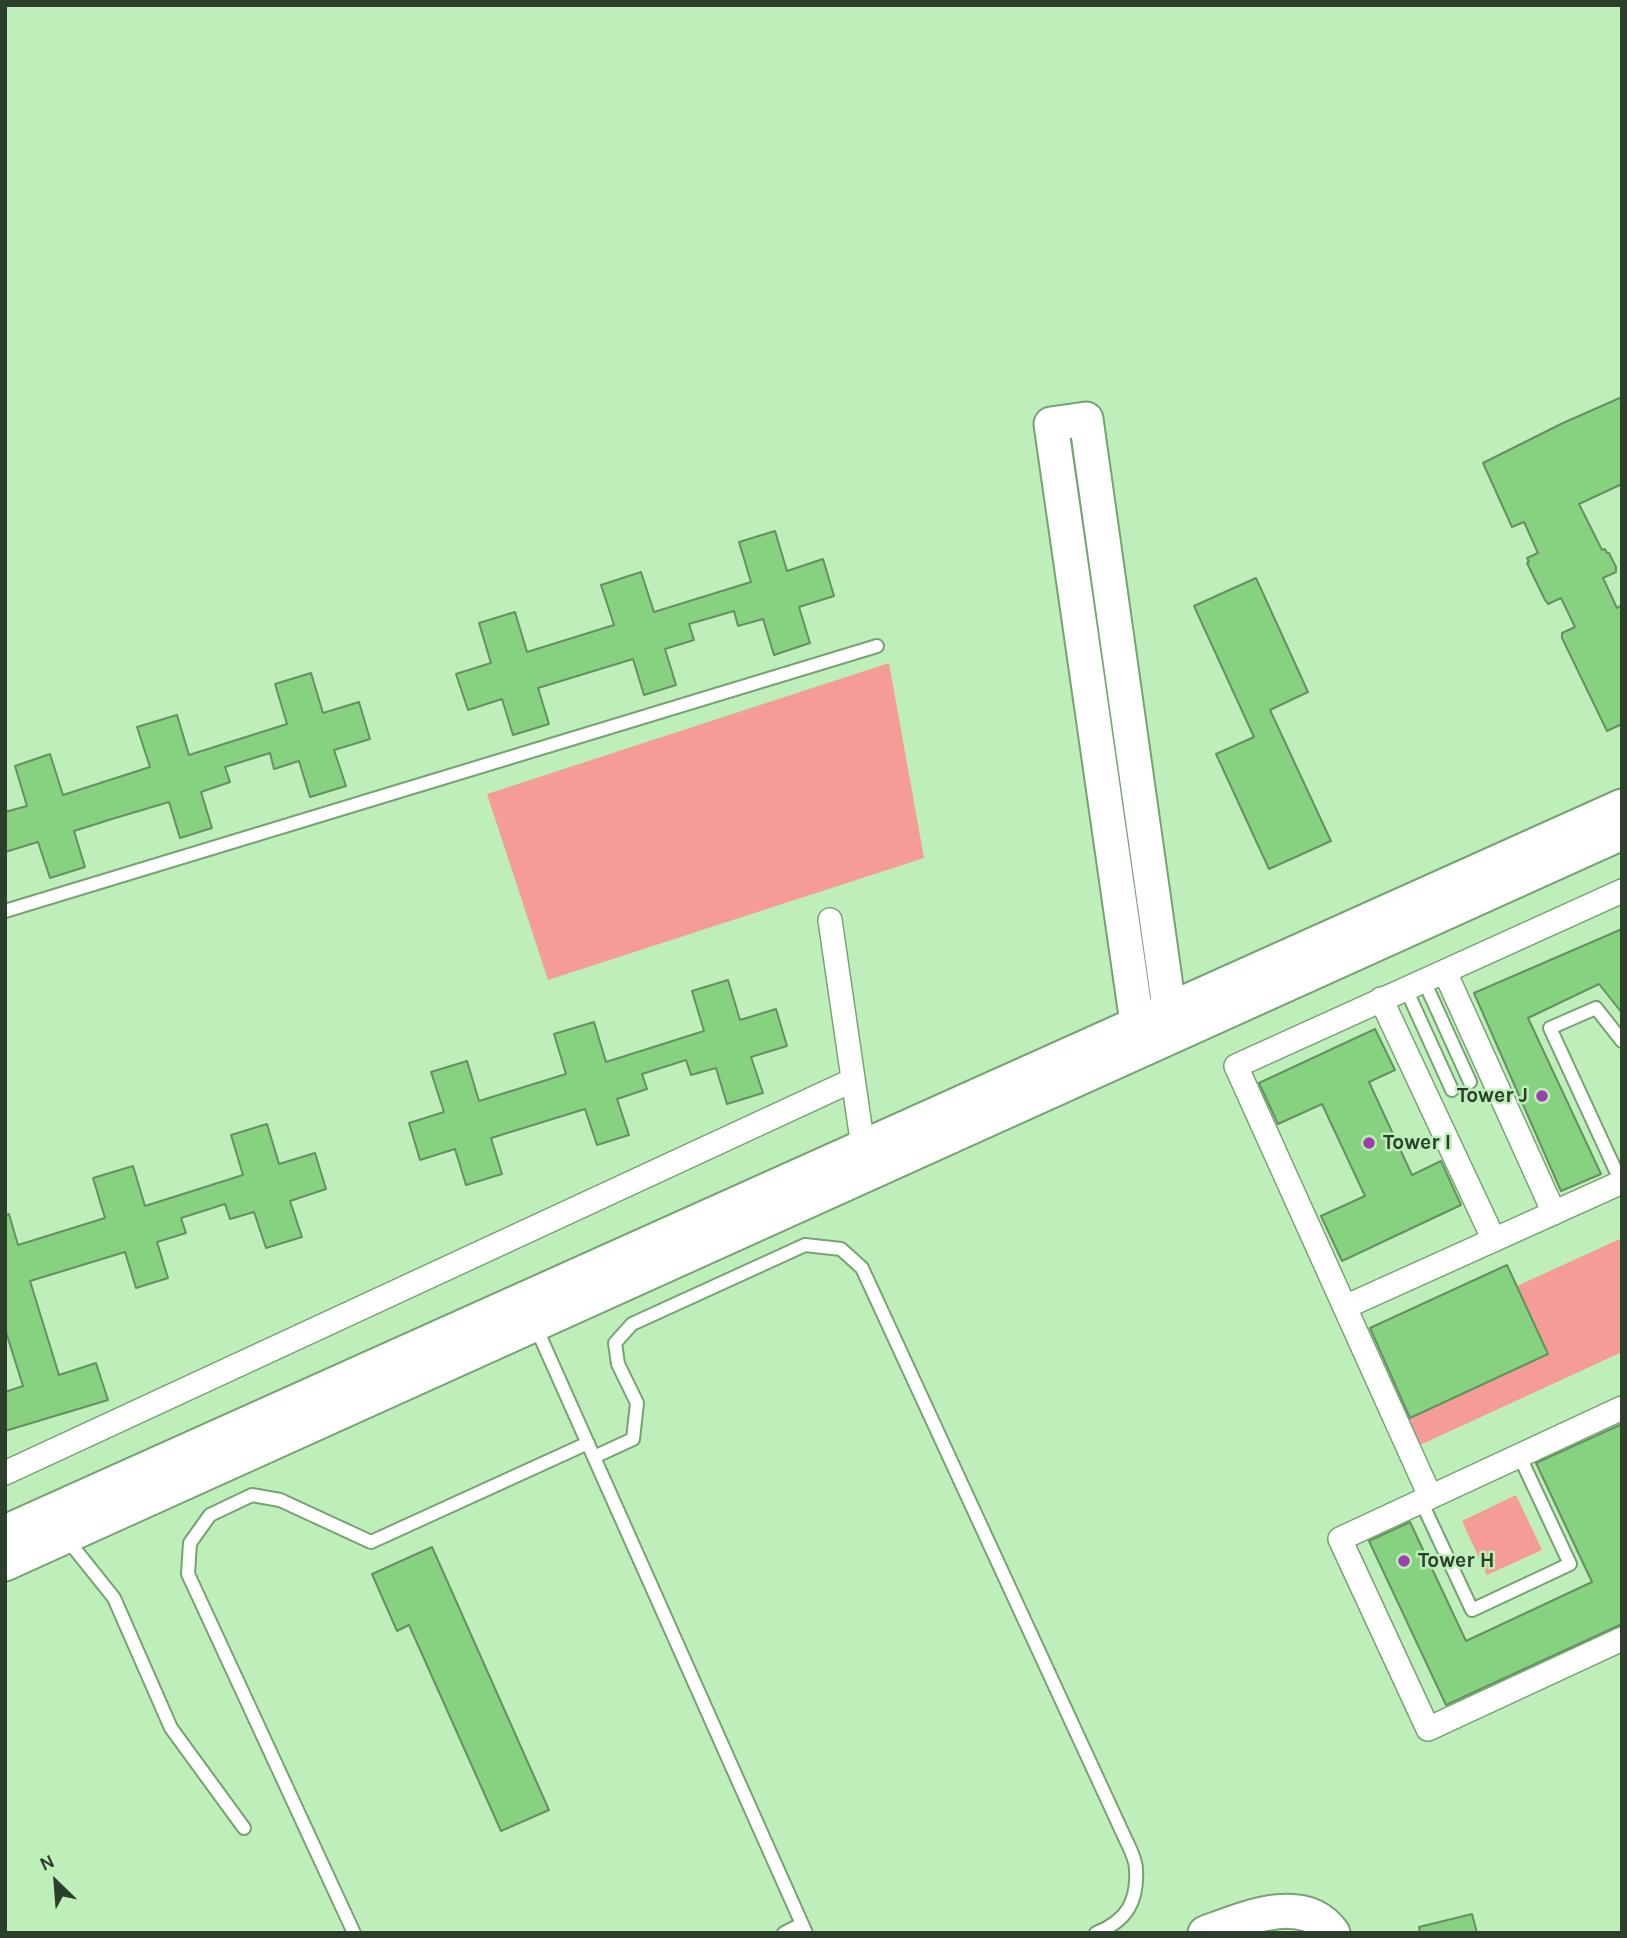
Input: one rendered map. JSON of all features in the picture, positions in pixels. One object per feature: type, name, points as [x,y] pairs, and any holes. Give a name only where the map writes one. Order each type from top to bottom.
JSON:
[{"type":"street","points":[[1136,1023],[1051,424],[1086,419],[1169,1009]]},
{"type":"street","points":[[5,1564],[529,1313],[863,1147],[1622,806]]},
{"type":"street","points":[[5,1532],[529,1313],[1622,833]]},
{"type":"street","points":[[1426,1498],[1345,1307],[1236,1066],[1381,999],[1618,898]]},
{"type":"street","points":[[831,920],[863,1147]]},
{"type":"street","points":[[1425,980],[1554,1213]]},
{"type":"street","points":[[1381,999],[1494,1240]]},
{"type":"street","points":[[5,1473],[853,1080]]},
{"type":"street","points":[[1345,1307],[1621,1182]]},
{"type":"street","points":[[1622,1408],[1340,1539],[1428,1729],[1622,1639]]},
{"type":"street","points":[[1205,1933],[1239,1920],[1297,1910],[1315,1916],[1333,1933]]},
{"type":"lane","points":[[5,911],[877,646]]},
{"type":"lane","points":[[1425,980],[1471,1082]]},
{"type":"lane","points":[[1425,980],[1452,1090]]},
{"type":"lane","points":[[1621,1182],[1550,1028],[1596,1008],[1622,1041]]},
{"type":"lane","points":[[594,1457],[632,1439],[637,1404],[618,1364],[615,1343],[632,1324],[805,1245],[841,1250],[862,1268],[1136,1867],[1132,1907],[1112,1927],[1097,1933]]},
{"type":"lane","points":[[529,1313],[804,1928],[784,1933]]},
{"type":"lane","points":[[354,1933],[188,1574],[190,1543],[209,1515],[253,1495],[279,1500],[370,1542],[587,1443]]},
{"type":"lane","points":[[1426,1498],[1472,1610],[1570,1564],[1519,1455]]},
{"type":"lane","points":[[65,1537],[114,1598],[171,1728],[244,1828]]},
{"type":"shaded area","points":[[889,663],[924,858],[548,980],[487,794]]},
{"type":"shaded area","points":[[1622,1238],[1622,1352],[1420,1445],[1408,1419],[1548,1354],[1517,1286]]},
{"type":"shaded area","points":[[1516,1495],[1542,1550],[1487,1575],[1462,1521]]},
{"type":"building","points":[[1622,397],[1622,484],[1579,504],[1602,550],[1605,549],[1609,553],[1616,567],[1616,572],[1603,578],[1617,608],[1622,605],[1622,724],[1607,731],[1562,638],[1562,633],[1575,627],[1561,598],[1548,604],[1545,600],[1527,563],[1527,558],[1538,553],[1524,522],[1512,527],[1483,463]]},
{"type":"building","points":[[775,531],[787,571],[823,559],[834,596],[799,607],[810,643],[774,655],[763,619],[738,626],[734,611],[689,624],[694,640],[665,649],[676,685],[644,695],[633,659],[538,688],[549,724],[513,735],[502,699],[468,710],[456,674],[491,663],[479,623],[515,612],[527,652],[614,625],[601,585],[641,572],[654,612],[751,582],[739,542]]},
{"type":"building","points":[[1256,578],[1308,692],[1270,710],[1331,841],[1269,869],[1216,754],[1254,737],[1194,606]]},
{"type":"building","points":[[311,673],[323,713],[359,702],[370,739],[334,750],[346,786],[310,797],[299,761],[274,769],[270,753],[225,767],[230,782],[201,792],[212,828],[180,838],[169,802],[112,819],[74,831],[85,867],[50,878],[38,842],[5,852],[5,812],[27,806],[15,766],[50,754],[63,795],[150,767],[137,727],[177,715],[189,755],[287,724],[275,684]]},
{"type":"building","name":"Tower J","points":[[1622,929],[1622,1013],[1599,984],[1528,1018],[1601,1174],[1561,1191],[1474,993]]},
{"type":"building","points":[[728,980],[740,1020],[776,1009],[787,1046],[751,1057],[763,1093],[727,1104],[716,1068],[691,1075],[686,1060],[642,1074],[647,1089],[617,1099],[629,1135],[597,1145],[585,1109],[491,1138],[502,1174],[466,1185],[455,1149],[420,1160],[409,1123],[444,1112],[431,1072],[467,1061],[479,1101],[566,1074],[554,1034],[594,1022],[606,1062],[704,1031],[692,991]]},
{"type":"building","name":"Tower I","points":[[1375,1029],[1395,1070],[1369,1082],[1412,1175],[1441,1161],[1461,1205],[1342,1261],[1321,1216],[1365,1196],[1322,1104],[1278,1124],[1259,1083]]},
{"type":"building","points":[[267,1124],[279,1164],[315,1153],[326,1189],[290,1201],[302,1237],[266,1248],[254,1212],[230,1219],[225,1204],[181,1218],[186,1233],[157,1242],[168,1278],[136,1288],[125,1252],[30,1281],[59,1375],[96,1363],[108,1400],[5,1431],[5,1392],[23,1386],[5,1329],[5,1215],[9,1214],[18,1245],[105,1218],[93,1178],[133,1166],[145,1206],[243,1175],[231,1135]]},
{"type":"building","points":[[1507,1265],[1548,1354],[1410,1418],[1370,1328]]},
{"type":"building","name":"Tower H","points":[[1622,1424],[1622,1624],[1446,1705],[1369,1541],[1410,1522],[1466,1641],[1592,1582],[1536,1463]]},
{"type":"building","points":[[432,1547],[549,1810],[501,1831],[409,1625],[397,1631],[372,1574]]},
{"type":"building","points":[[1472,1914],[1477,1933],[1420,1933],[1419,1927]]},
{"type":"place","name":"Tower J","points":[[1542,1096]]},
{"type":"place","name":"Tower I","points":[[1369,1143]]},
{"type":"place","name":"Tower H","points":[[1404,1561]]}]
